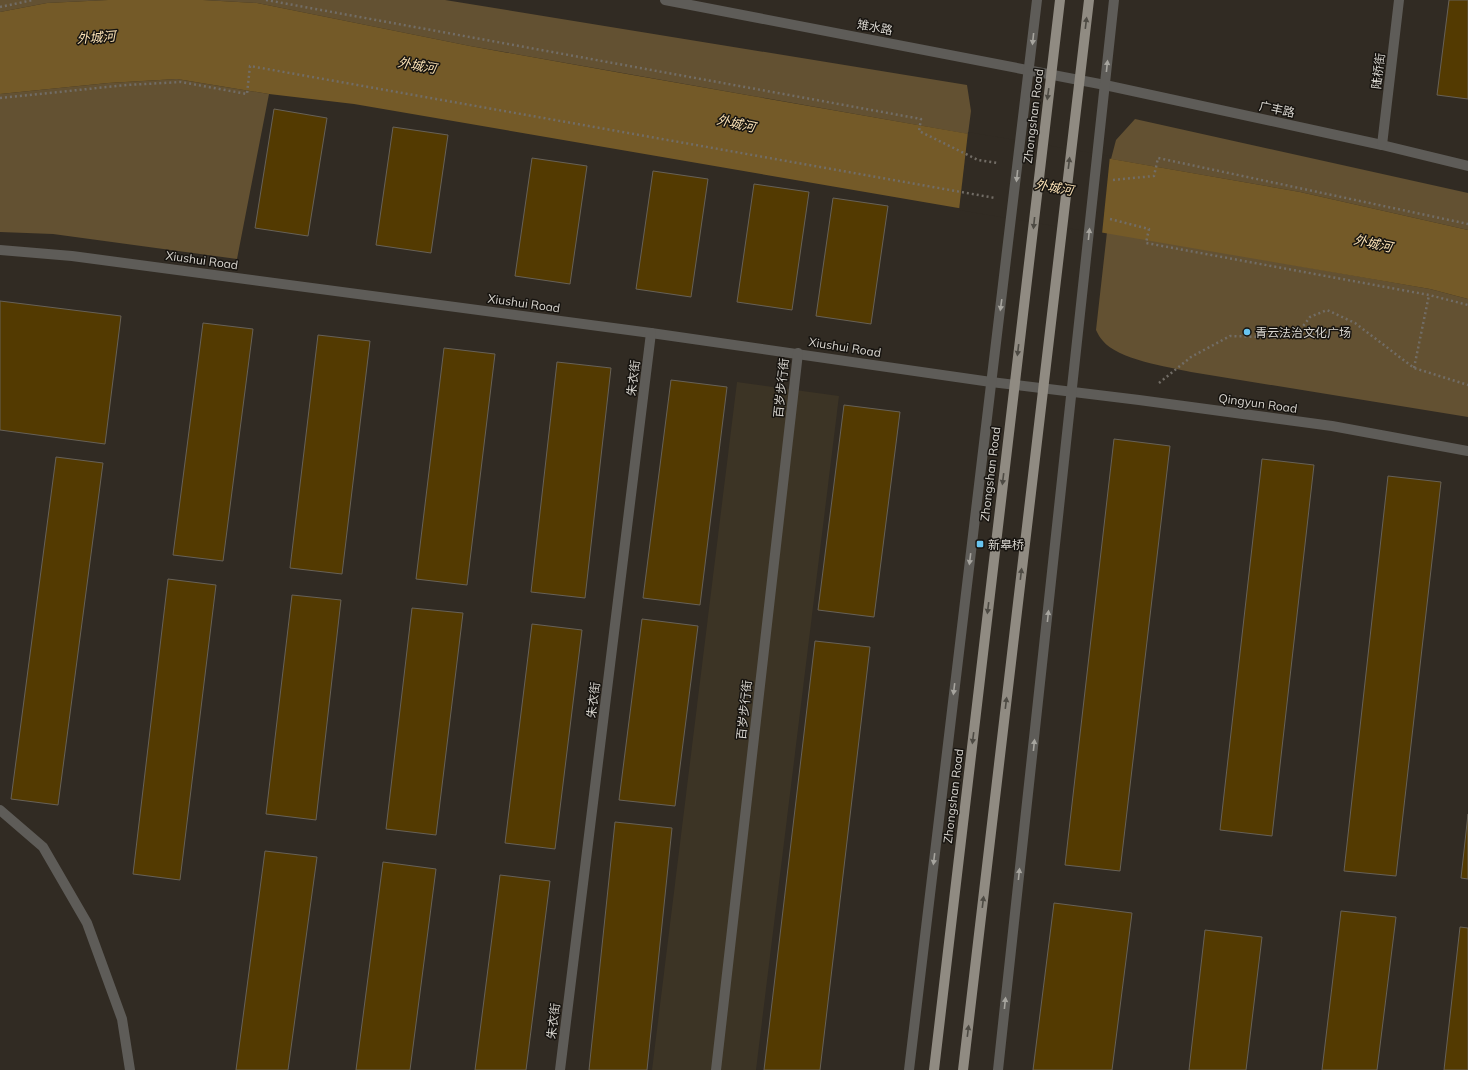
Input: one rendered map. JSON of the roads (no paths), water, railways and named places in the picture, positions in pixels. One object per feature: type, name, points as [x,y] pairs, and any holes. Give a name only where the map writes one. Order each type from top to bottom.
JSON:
[{"type":"main road","name":"Zhongshan Road","points":[[934,1070],[1060,0]]},
{"type":"main road","points":[[963,1070],[1089,0]]},
{"type":"street","name":"雉水路","points":[[667,0],[1079,80]]},
{"type":"street","points":[[909,1070],[1037,0]]},
{"type":"street","points":[[998,1070],[1073,392],[1084,273],[1114,0]]},
{"type":"street","name":"陆桥街","points":[[1382,145],[1399,0]]},
{"type":"street","name":"广丰路","points":[[1079,80],[1382,145],[1468,166]]},
{"type":"street","name":"Xiushui Road","points":[[0,250],[72,256],[651,333],[1043,389]]},
{"type":"street","name":"朱衣街","points":[[560,1070],[651,333]]},
{"type":"street","name":"百岁步行街","points":[[716,1070],[798,353]]},
{"type":"street","name":"Qingyun Road","points":[[1043,389],[1139,400],[1332,426],[1468,451]]},
{"type":"street","points":[[0,810],[43,847],[87,923],[122,1019],[130,1070]]},
{"type":"water","name":"外城河","points":[[108,0],[203,0],[257,3],[470,46],[1300,192],[1468,230],[1468,299],[1430,289],[354,104],[269,94],[177,79],[108,83],[0,94],[0,12],[47,3]]},
{"type":"place","name":"青云法治文化广场","points":[[1247,332]]},
{"type":"place","name":"新皋桥","points":[[980,544]]}]
